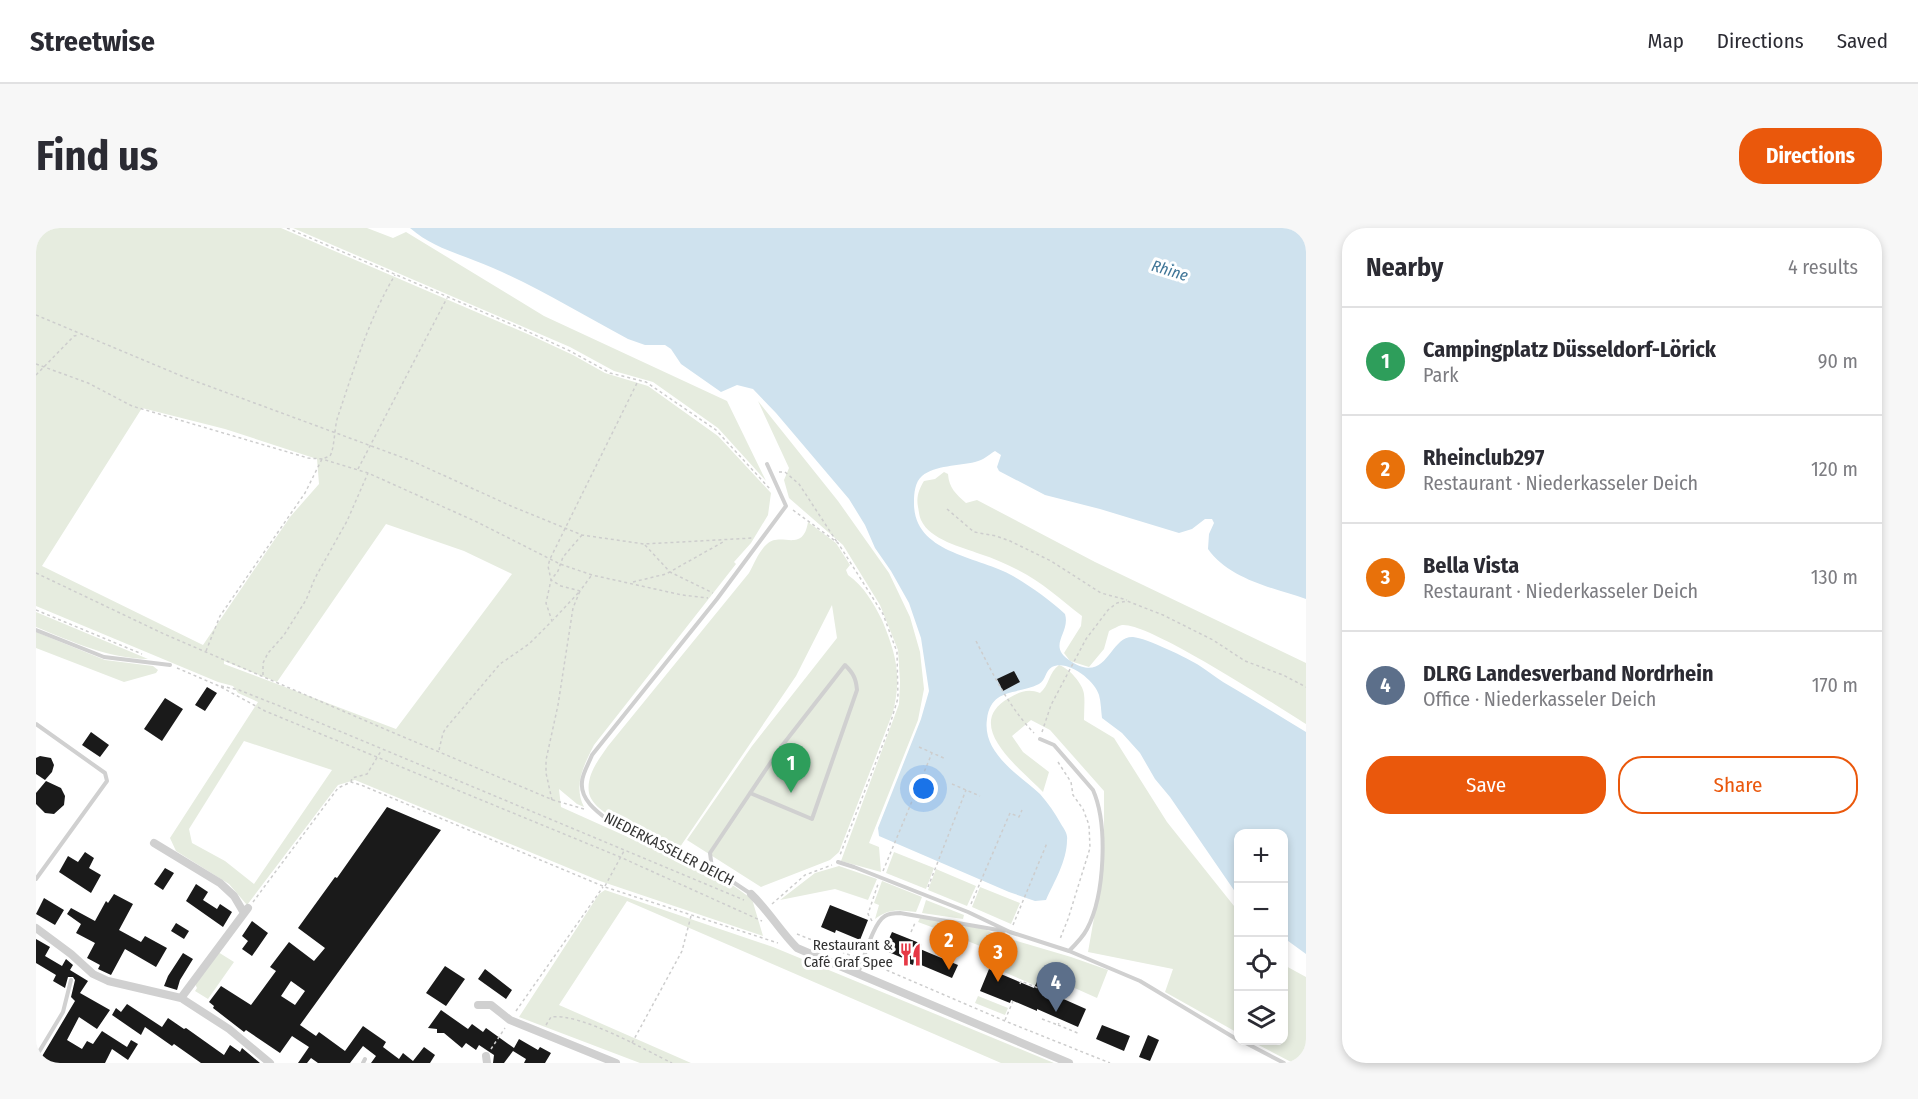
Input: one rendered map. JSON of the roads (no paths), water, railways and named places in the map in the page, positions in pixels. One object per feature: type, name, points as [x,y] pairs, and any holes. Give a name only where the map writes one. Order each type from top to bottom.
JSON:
[{"type":"street","points":[[154,843],[220,883],[246,910],[181,998]]},
{"type":"street","name":"NIEDERKASSELER DEICH","points":[[751,894],[797,948],[1069,1063]]},
{"type":"street","points":[[36,928],[93,974],[108,981],[181,998],[229,1029],[270,1063]]},
{"type":"street","points":[[478,1005],[491,1005],[510,1020],[616,1063]]},
{"type":"lane","name":"NIEDERKASSELER DEICH","points":[[751,894],[712,868],[608,820],[594,810],[584,797],[582,782],[592,755],[717,599],[786,507],[767,464]]},
{"type":"lane","points":[[36,630],[104,657],[170,665]]},
{"type":"lane","points":[[712,868],[710,853],[750,793],[781,747],[845,664],[856,680],[857,690],[812,819],[750,793]]},
{"type":"lane","points":[[36,724],[105,773],[107,781],[36,879]]},
{"type":"lane","points":[[1040,739],[1053,745],[1093,790],[1101,820],[1102,867],[1095,906],[1088,928],[1069,951]]},
{"type":"lane","points":[[838,862],[968,912],[1010,932],[1069,951],[1140,981],[1234,1037]]},
{"type":"lane","points":[[858,974],[883,916],[900,913],[1010,932]]},
{"type":"lane","points":[[36,1057],[63,1012],[71,980]]},
{"type":"lane","points":[[1249,1045],[1284,1063]]},
{"type":"water","name":"Rhine","points":[[410,228],[1306,228],[1306,599],[1252,581],[1217,559],[1208,549],[1209,534],[1214,523],[1212,519],[1205,519],[1192,529],[1179,533],[1045,495],[999,471],[997,467],[1001,455],[995,451],[978,461],[927,472],[918,481],[914,502],[917,519],[924,533],[936,543],[950,551],[1013,576],[1065,614],[1066,621],[1060,651],[1072,662],[1084,667],[1093,667],[1101,663],[1125,639],[1139,638],[1194,662],[1306,732],[1306,954],[1288,941],[1288,829],[1234,829],[1234,890],[1170,797],[1155,779],[1140,753],[1122,733],[1102,718],[1101,704],[1096,689],[1087,678],[1066,666],[1052,667],[1039,684],[1000,697],[994,702],[987,719],[990,742],[996,752],[1003,762],[1040,794],[1054,812],[1066,834],[1065,856],[1046,900],[1035,901],[1009,892],[879,836],[878,828],[921,719],[929,691],[921,638],[909,603],[875,548],[865,525],[849,499],[753,389],[737,385],[721,392],[681,364],[671,349],[665,345],[645,345],[628,339],[510,276],[439,246]]},
{"type":"place","name":"Campingplatz Düsseldorf-Lörick","points":[[791,793]]},
{"type":"place","name":"Restaurant & Café Graf Spee","points":[[911,954]]},
{"type":"place","name":"Rheinclub297","points":[[949,970]]},
{"type":"place","name":"Bella Vista","points":[[998,982]]},
{"type":"place","name":"DLRG Landesverband Nordrhein","points":[[1056,1012]]}]
